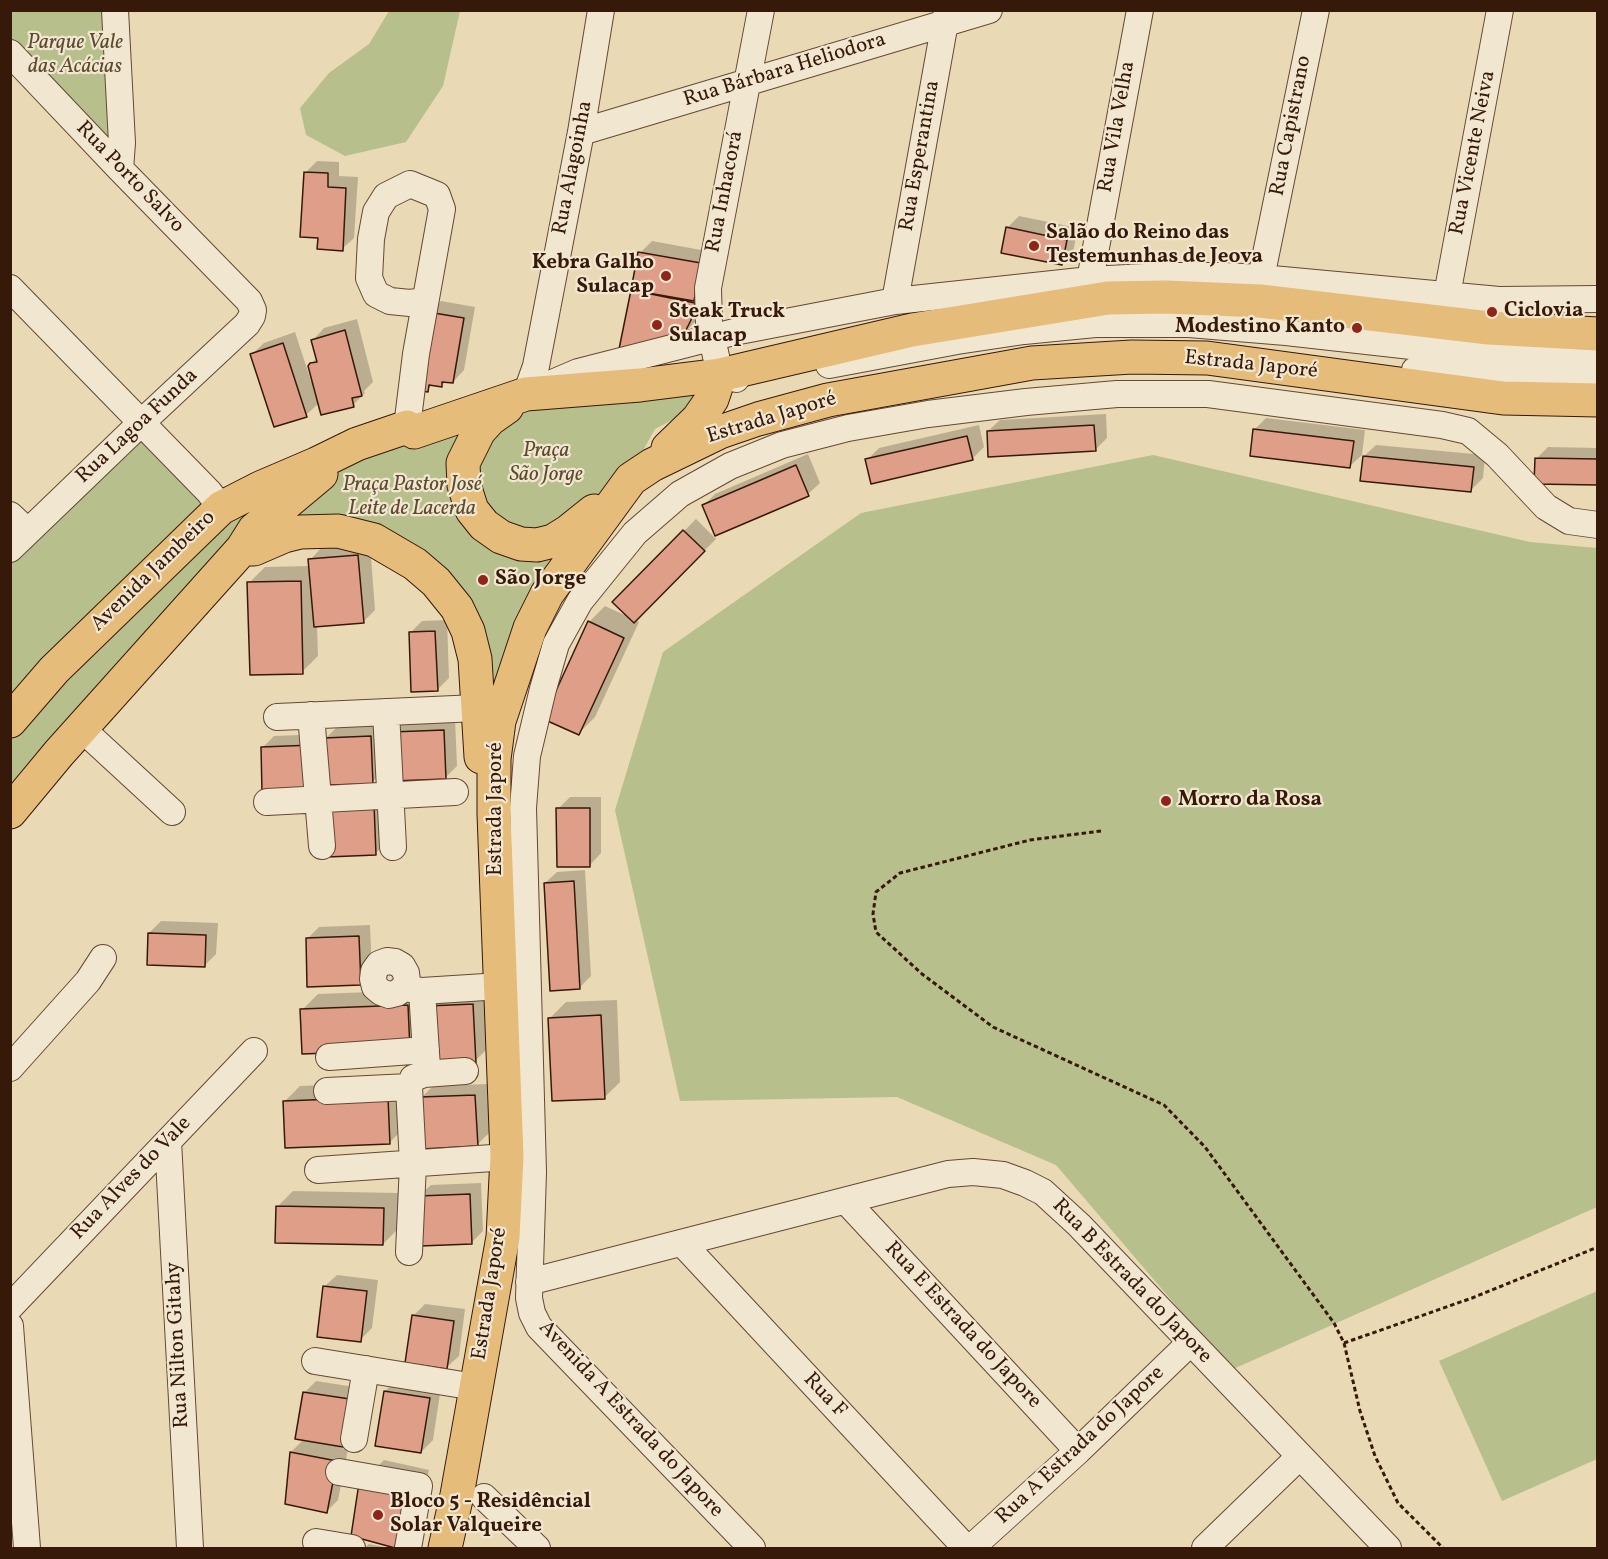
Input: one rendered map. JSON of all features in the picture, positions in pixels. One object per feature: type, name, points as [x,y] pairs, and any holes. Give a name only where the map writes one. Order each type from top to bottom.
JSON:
[{"type":"main road","points":[[10,812],[242,549],[254,530],[357,444],[407,427],[414,432],[526,394],[640,385],[720,375],[912,330],[1108,298],[1166,297],[1260,301],[1443,323],[1598,334]]},
{"type":"main road","name":"Estrada Japoré","points":[[445,1548],[457,1496],[503,1238],[507,1157],[494,814],[494,759],[499,721],[530,628],[547,594],[641,472],[720,432],[828,399],[1032,363],[1132,357],[1207,358],[1503,398],[1598,400]]},
{"type":"main road","points":[[526,394],[490,418],[479,431],[470,445],[463,464],[464,485],[472,510],[484,525],[501,537],[521,544],[537,545],[553,541],[591,514],[641,472],[698,418],[712,399],[720,375]]},
{"type":"main road","name":"Avenida Jambeiro","points":[[10,721],[54,670],[221,508],[357,444]]},
{"type":"main road","points":[[242,549],[254,549],[300,532],[338,531],[374,540],[416,564],[436,582],[457,608],[468,631],[475,659],[484,780],[494,814]]},
{"type":"main road","points":[[10,780],[60,753]]},
{"type":"street","points":[[116,10],[122,143],[120,169]]},
{"type":"street","name":"Rua Alagoinha","points":[[526,394],[536,366],[581,132],[601,10]]},
{"type":"street","name":"Rua Inhacorá","points":[[720,375],[709,324],[708,288],[761,10]]},
{"type":"street","name":"Rua Bárbara Heliodora","points":[[581,132],[747,83],[946,17],[989,10]]},
{"type":"street","name":"Rua Vila Velha","points":[[1090,280],[1140,10]]},
{"type":"street","name":"Rua Capistrano","points":[[1261,278],[1316,10]]},
{"type":"street","name":"Rua Vicente Neiva","points":[[1447,295],[1500,10]]},
{"type":"street","name":"Rua Esperantina","points":[[895,301],[946,17]]},
{"type":"street","name":"Rua Porto Salvo","points":[[10,53],[249,301]]},
{"type":"street","points":[[526,394],[578,372],[734,332],[895,301],[1090,280],[1164,276],[1261,278],[1499,300],[1598,299]]},
{"type":"street","points":[[10,288],[142,422],[209,492],[221,508]]},
{"type":"street","name":"Rua Lagoa Funda","points":[[16,532],[142,422],[247,324],[253,310],[249,301]]},
{"type":"street","points":[[407,427],[425,301]]},
{"type":"street","points":[[720,375],[751,379],[957,341],[1095,324],[1189,324],[1286,332],[1510,357],[1598,357]]},
{"type":"street","points":[[641,472],[730,418],[802,395],[884,374],[995,353],[1056,346],[1112,342],[1173,343],[1240,348],[1437,373],[1534,378],[1598,375]]},
{"type":"street","name":"Avenida A Estrada do Japore","points":[[752,1548],[539,1327],[532,1313],[529,1298],[533,1172],[523,808],[527,756],[556,644],[580,601],[634,533],[680,494],[730,466],[782,445],[871,424],[928,414],[1117,394],[1208,394],[1442,425],[1468,431],[1497,455],[1546,507],[1569,521],[1598,525]]},
{"type":"street","points":[[277,717],[477,708]]},
{"type":"street","points":[[386,712],[393,847]]},
{"type":"street","points":[[311,716],[322,846]]},
{"type":"street","points":[[82,729],[172,812]]},
{"type":"street","points":[[267,802],[455,792]]},
{"type":"street","points":[[10,1068],[88,981],[104,958]]},
{"type":"street","points":[[409,1252],[420,1070],[413,989],[501,986]]},
{"type":"street","name":"Rua Alves do Vale","points":[[10,1307],[254,1051]]},
{"type":"street","points":[[328,1057],[420,1070],[465,1071]]},
{"type":"street","points":[[327,1091],[420,1070]]},
{"type":"street","name":"Rua Nilton Gitahy","points":[[168,1141],[190,1548]]},
{"type":"street","points":[[318,1170],[507,1157]]},
{"type":"street","name":"Rua B Estrada do Japore","points":[[529,1282],[948,1174],[973,1172],[1003,1175],[1043,1192],[1079,1225],[1388,1548]]},
{"type":"street","name":"Rua E Estrada do Japore","points":[[846,1201],[1078,1451]]},
{"type":"street","name":"Rua F","points":[[682,1243],[966,1548]]},
{"type":"street","points":[[10,1326],[27,1548]]},
{"type":"street","name":"Rua A Estrada do Japore","points":[[971,1548],[1078,1451],[1191,1342]]},
{"type":"street","points":[[315,1361],[475,1387]]},
{"type":"street","points":[[354,1439],[366,1369]]},
{"type":"street","points":[[1205,1548],[1299,1456]]},
{"type":"street","points":[[339,1472],[419,1486],[408,1548]]},
{"type":"street","points":[[484,1497],[537,1548]]},
{"type":"street","points":[[316,1542],[352,1548]]},
{"type":"path","points":[[1101,831],[1030,840],[900,873],[876,892],[873,914],[876,932],[922,974],[993,1028],[1164,1105],[1205,1147],[1334,1323],[1344,1343],[1360,1411],[1375,1456],[1398,1503],[1443,1548]]},
{"type":"path","points":[[1344,1343],[1472,1298],[1598,1246]]},
{"type":"green space","name":"Parque Vale das Acácias","points":[[10,11],[117,11],[126,170],[11,54]]},
{"type":"green space","points":[[389,11],[460,11],[443,86],[406,142],[345,156],[306,135],[300,108],[329,73],[369,44]]},
{"type":"green space","points":[[702,390],[678,417],[655,429],[488,729],[455,615],[407,564],[272,530],[11,810],[11,549],[140,422],[227,516],[484,409]]},
{"type":"green space","points":[[1153,455],[1530,542],[1597,548],[1597,1207],[1231,1370],[1056,1165],[897,1097],[680,1101],[615,810],[663,652],[861,513]]},
{"type":"green space","points":[[1597,1291],[1597,1459],[1502,1501],[1439,1361]]},
{"type":"building","points":[[304,172],[328,173],[328,187],[346,188],[343,251],[317,249],[318,238],[300,237]]},
{"type":"building","name":"Salão do Reino das Testemunhas de Jeova","points":[[1006,227],[1067,240],[1062,265],[1001,253]]},
{"type":"building","name":"Kebra Galho Sulacap","points":[[638,252],[701,263],[694,301],[631,290]]},
{"type":"building","name":"Steak Truck Sulacap","points":[[631,290],[695,303],[691,320],[683,336],[618,354]]},
{"type":"building","points":[[428,312],[464,318],[453,383],[442,382],[442,387],[429,385],[428,392],[415,390]]},
{"type":"building","points":[[345,330],[362,396],[352,398],[354,407],[321,415],[308,366],[310,363],[317,362],[311,340]]},
{"type":"building","points":[[283,343],[307,417],[274,427],[250,354]]},
{"type":"building","points":[[1094,425],[1096,451],[988,457],[987,431]]},
{"type":"building","points":[[1253,429],[1354,441],[1350,468],[1250,456]]},
{"type":"building","points":[[967,436],[973,460],[871,484],[865,459]]},
{"type":"building","points":[[1363,456],[1474,467],[1471,492],[1360,481]]},
{"type":"building","points":[[1535,458],[1598,459],[1598,485],[1534,484]]},
{"type":"building","points":[[796,465],[809,496],[715,536],[702,505]]},
{"type":"building","points":[[683,530],[705,551],[634,623],[612,602]]},
{"type":"building","points":[[358,555],[364,623],[314,627],[308,559]]},
{"type":"building","points":[[301,581],[303,674],[250,675],[247,582]]},
{"type":"building","points":[[588,621],[624,638],[579,735],[543,719]]},
{"type":"building","points":[[435,631],[438,691],[411,692],[409,632]]},
{"type":"building","points":[[444,730],[446,779],[393,781],[391,732]]},
{"type":"building","points":[[371,736],[373,784],[326,785],[324,738]]},
{"type":"building","points":[[313,745],[315,791],[262,793],[261,747]]},
{"type":"building","points":[[374,804],[376,855],[327,857],[325,806]]},
{"type":"building","points":[[556,808],[590,808],[590,867],[557,867]]},
{"type":"building","points":[[574,881],[580,989],[550,991],[544,883]]},
{"type":"building","points":[[148,933],[206,935],[205,967],[147,965]]},
{"type":"building","points":[[359,936],[361,985],[307,987],[306,938]]},
{"type":"building","points":[[473,1004],[476,1063],[430,1064],[428,1006]]},
{"type":"building","points":[[408,1005],[410,1050],[302,1054],[300,1009]]},
{"type":"building","points":[[601,1015],[605,1099],[552,1101],[548,1018]]},
{"type":"building","points":[[475,1095],[478,1146],[422,1149],[420,1097]]},
{"type":"building","points":[[388,1097],[390,1144],[285,1148],[283,1101]]},
{"type":"building","points":[[470,1194],[472,1244],[420,1246],[418,1196]]},
{"type":"building","points":[[276,1206],[384,1208],[383,1245],[275,1243]]},
{"type":"building","points":[[323,1286],[367,1291],[361,1342],[317,1337]]},
{"type":"building","points":[[412,1315],[454,1321],[447,1369],[405,1363]]},
{"type":"building","points":[[384,1391],[430,1398],[421,1453],[375,1446]]},
{"type":"building","points":[[303,1392],[350,1399],[343,1447],[295,1439]]},
{"type":"building","points":[[290,1452],[337,1461],[327,1513],[285,1504]]},
{"type":"building","name":"Bloco 5 - Residêncial Solar Valqueire","points":[[359,1483],[406,1494],[395,1548],[351,1536]]},
{"type":"place","name":"Salão do Reino das Testemunhas de Jeova","points":[[1034,246]]},
{"type":"place","name":"Kebra Galho Sulacap","points":[[666,276]]},
{"type":"place","name":"Ciclovia","points":[[1492,312]]},
{"type":"place","name":"Steak Truck Sulacap","points":[[657,325]]},
{"type":"place","name":"Modestino Kanto","points":[[1357,328]]},
{"type":"place","name":"São Jorge","points":[[483,580]]},
{"type":"place","name":"Morro da Rosa","points":[[1166,801]]},
{"type":"place","name":"Bloco 5 - Residêncial Solar Valqueire","points":[[378,1515]]},
{"type":"park label","name":"Praça São Jorge","points":[[546,464]]},
{"type":"park label","name":"Praça Pastor José Leite de Lacerda","points":[[412,498]]}]
